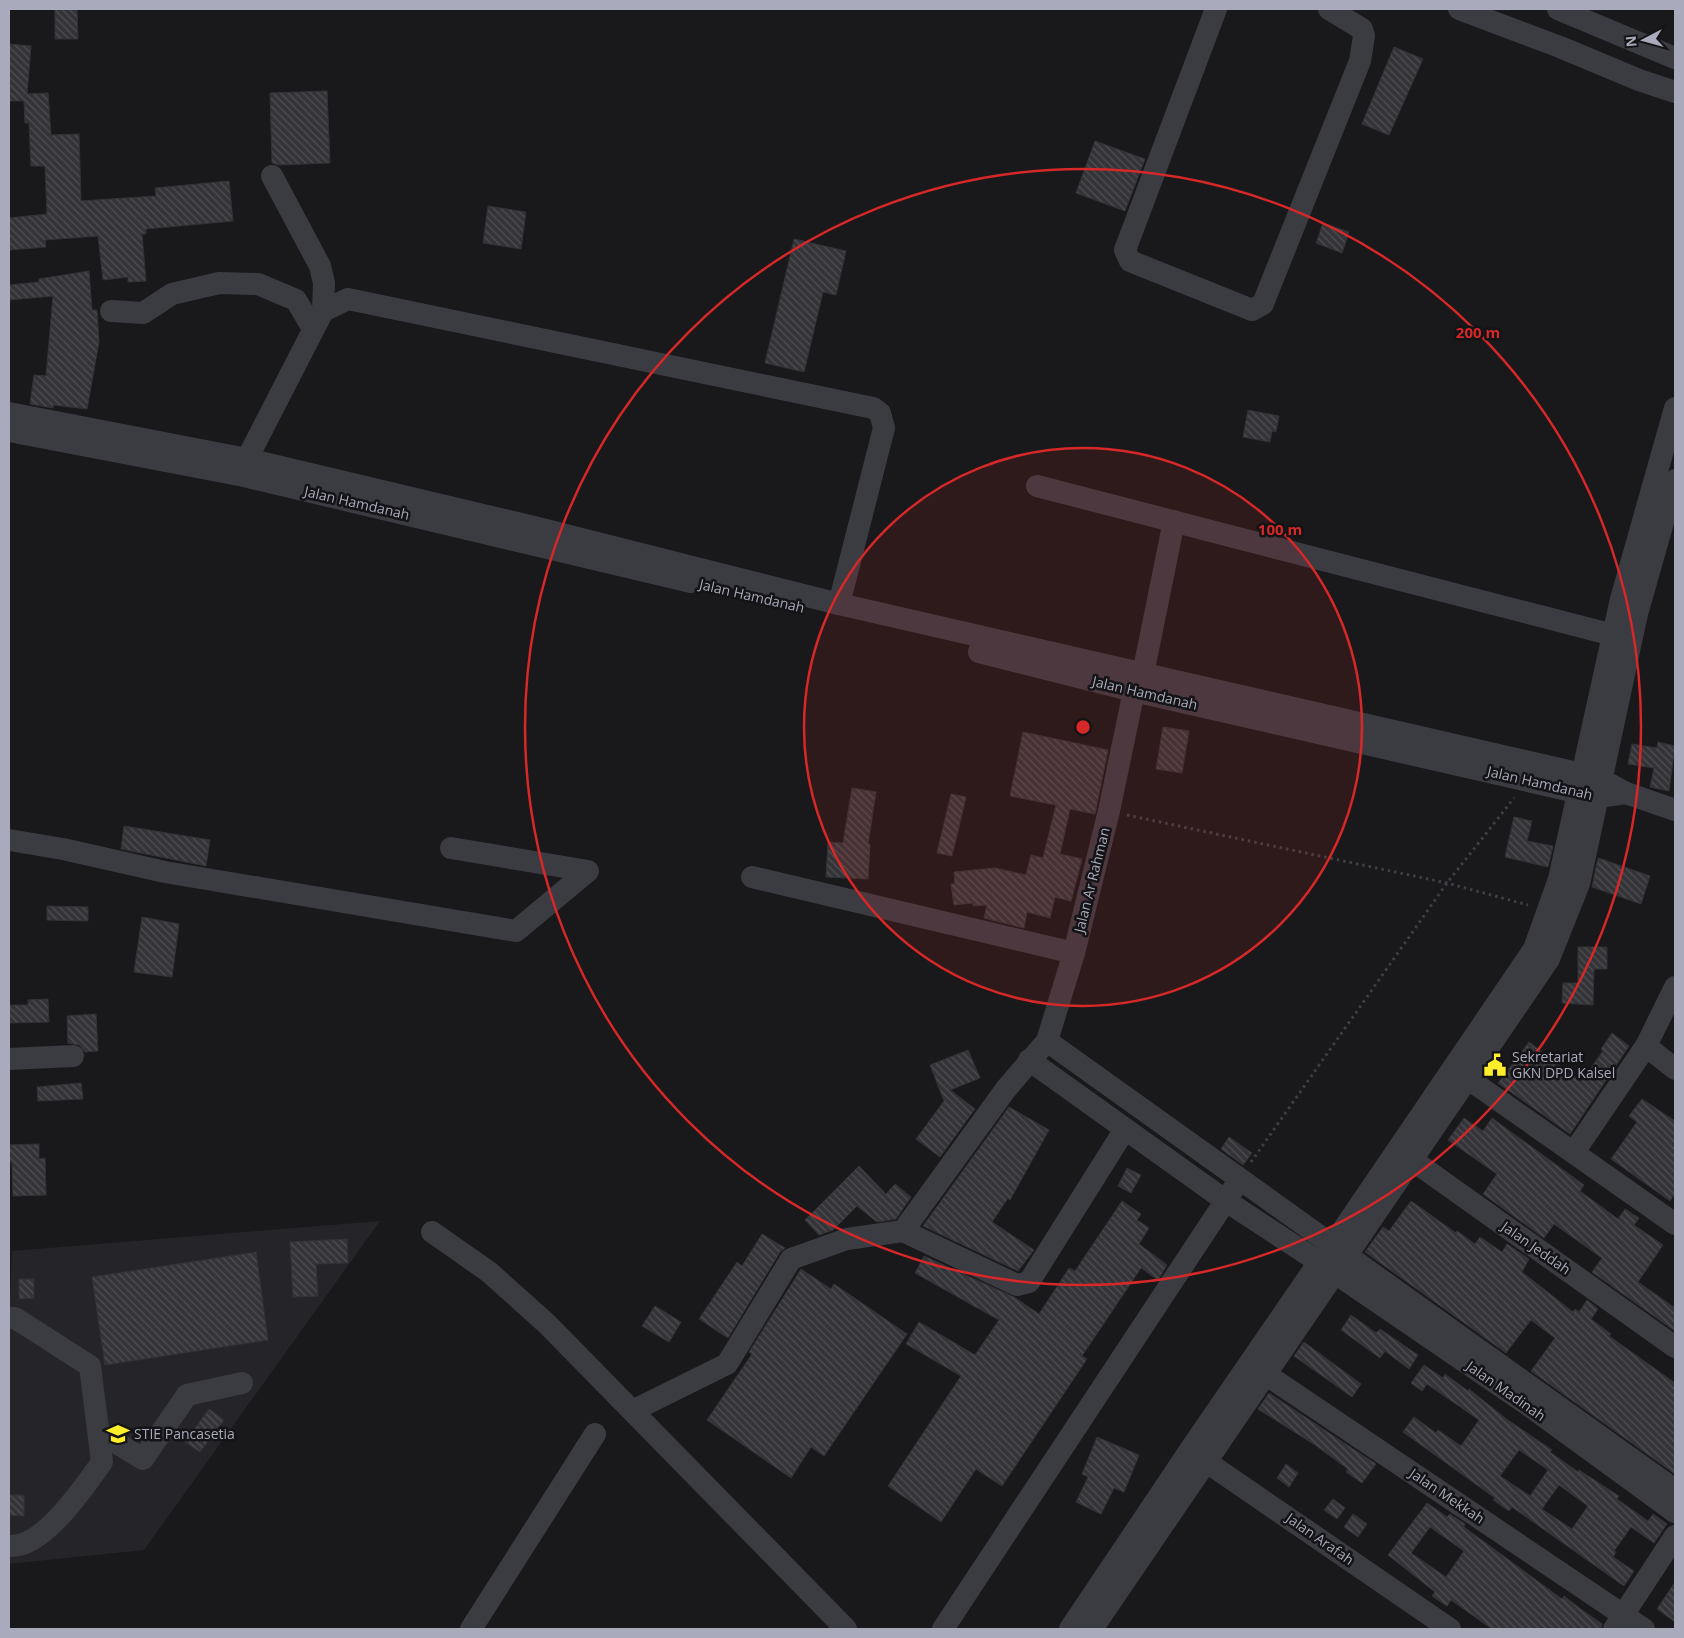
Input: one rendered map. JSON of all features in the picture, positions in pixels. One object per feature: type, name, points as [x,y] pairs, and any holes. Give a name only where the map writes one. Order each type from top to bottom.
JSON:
[{"type":"street","points":[[1216,9],[1125,250],[1130,261],[1252,310],[1262,304],[1266,296],[1360,61],[1364,36],[1362,29],[1329,9]]},
{"type":"street","points":[[1458,9],[1560,47],[1639,80],[1675,92]]},
{"type":"street","points":[[1558,9],[1675,58]]},
{"type":"street","points":[[246,468],[318,320],[324,283],[320,266],[272,176]]},
{"type":"street","points":[[111,311],[143,313],[172,294],[219,284],[258,284],[296,300],[318,320]]},
{"type":"street","points":[[318,320],[348,299],[873,408],[880,413],[884,428],[839,604]]},
{"type":"street","points":[[1070,1629],[1198,1456],[1461,1074],[1549,959],[1579,884],[1590,786],[1613,635],[1621,599],[1675,408]]},
{"type":"street","name":"Jalan Hamdanah","points":[[9,412],[246,468],[836,616],[1626,793],[1675,810]]},
{"type":"street","name":"Jalan Hamdanah","points":[[9,431],[246,468],[528,525],[1139,683],[1528,780],[1590,786]]},
{"type":"street","points":[[1461,1074],[1534,949],[1590,786],[1636,614],[1675,480]]},
{"type":"street","points":[[1037,486],[1613,635]]},
{"type":"street","name":"Jalan Ar Rahman","points":[[903,1231],[936,1183],[1029,1060],[1047,1041],[1074,953],[1109,811],[1174,521]]},
{"type":"street","points":[[9,840],[63,849],[165,872],[516,931],[588,871],[451,848]]},
{"type":"street","points":[[752,877],[1074,953]]},
{"type":"street","points":[[1574,1152],[1646,1046],[1675,987]]},
{"type":"street","points":[[1047,1041],[1240,1179],[1333,1260]]},
{"type":"street","points":[[1646,1046],[1675,1069]]},
{"type":"street","points":[[9,1059],[73,1056]]},
{"type":"street","points":[[1029,1060],[1226,1201],[1333,1260]]},
{"type":"street","points":[[1461,1074],[1675,1224]]},
{"type":"street","points":[[634,1410],[727,1364],[790,1259],[846,1239],[903,1231],[1017,1285],[1029,1282],[1126,1129]]},
{"type":"street","points":[[1168,1159],[1179,1136]]},
{"type":"street","name":"Jalan Jeddah","points":[[1404,1155],[1675,1347]]},
{"type":"street","points":[[943,1629],[1240,1179]]},
{"type":"street","points":[[432,1232],[489,1272],[547,1324],[634,1410],[846,1629]]},
{"type":"street","name":"Jalan Madinah","points":[[1333,1260],[1675,1490]]},
{"type":"street","name":"Jalan Madinah","points":[[1333,1260],[1675,1512]]},
{"type":"street","points":[[9,1318],[15,1318],[90,1366],[102,1462],[69,1507],[33,1539],[15,1546],[9,1546]]},
{"type":"street","name":"Jalan Mekkah","points":[[1257,1369],[1618,1622],[1644,1629]]},
{"type":"street","points":[[99,1432],[143,1460],[187,1395],[242,1383]]},
{"type":"street","points":[[471,1629],[594,1434]]},
{"type":"street","points":[[1092,1629],[1198,1456]]},
{"type":"street","name":"Jalan Arafah","points":[[1198,1456],[1450,1629]]},
{"type":"street","points":[[1618,1622],[1675,1536]]},
{"type":"path","points":[[1240,1179],[1447,883],[1528,780]]},
{"type":"path","points":[[1109,811],[1447,883],[1548,910]]},
{"type":"shaded area","name":"STIE Pancasetia","points":[[380,1221],[144,1550],[9,1564],[9,1319],[12,1251]]},
{"type":"building","points":[[55,9],[77,9],[78,39],[55,39]]},
{"type":"building","points":[[9,44],[31,46],[27,94],[48,93],[51,135],[79,134],[81,201],[156,196],[155,188],[229,181],[233,221],[146,229],[146,234],[142,234],[146,281],[128,282],[128,277],[103,280],[98,236],[45,240],[46,247],[9,250],[9,218],[47,214],[45,166],[31,166],[29,123],[25,123],[24,101],[9,101]]},
{"type":"building","points":[[1394,47],[1423,59],[1389,135],[1362,124]]},
{"type":"building","points":[[327,91],[330,163],[279,165],[272,163],[270,93]]},
{"type":"building","points":[[1095,141],[1145,159],[1125,211],[1076,193]]},
{"type":"building","points":[[488,206],[526,212],[521,249],[483,243]]},
{"type":"building","points":[[1323,223],[1349,232],[1342,253],[1316,243]]},
{"type":"building","points":[[794,239],[846,251],[836,295],[823,292],[804,372],[765,363]]},
{"type":"building","points":[[89,271],[92,310],[97,310],[99,342],[87,409],[53,405],[53,408],[30,404],[34,375],[46,376],[53,296],[9,300],[9,285],[39,282],[39,279]]},
{"type":"building","points":[[1248,410],[1279,416],[1276,432],[1272,431],[1270,442],[1243,437]]},
{"type":"building","points":[[1163,727],[1189,731],[1182,773],[1156,769]]},
{"type":"building","points":[[1023,732],[1108,750],[1095,814],[1070,809],[1060,854],[1082,859],[1071,901],[1055,897],[1050,918],[1027,912],[1024,928],[984,918],[987,905],[973,906],[973,903],[954,905],[951,884],[955,884],[954,872],[995,868],[1026,875],[1031,855],[1043,858],[1056,805],[1010,796]]},
{"type":"building","points":[[1658,742],[1675,746],[1669,791],[1650,787],[1654,768],[1628,764],[1632,744],[1657,748]]},
{"type":"building","points":[[852,788],[876,792],[868,844],[870,844],[868,879],[826,877],[828,842],[843,843]]},
{"type":"building","points":[[951,794],[966,797],[952,856],[937,853]]},
{"type":"building","points":[[1514,817],[1532,821],[1527,841],[1553,846],[1548,867],[1505,857]]},
{"type":"building","points":[[124,826],[210,840],[206,866],[121,849]]},
{"type":"building","points":[[1598,858],[1650,876],[1641,904],[1592,887]]},
{"type":"building","points":[[47,906],[88,907],[88,921],[47,920]]},
{"type":"building","points":[[142,917],[179,924],[172,977],[134,972]]},
{"type":"building","points":[[1578,947],[1607,947],[1607,969],[1594,969],[1593,1005],[1562,1003],[1563,983],[1578,983]]},
{"type":"building","points":[[48,999],[49,1022],[9,1023],[9,1005],[28,1005],[28,1000]]},
{"type":"building","points":[[96,1014],[98,1051],[85,1052],[79,1045],[68,1043],[67,1016]]},
{"type":"building","points":[[1612,1033],[1629,1046],[1570,1134],[1498,1083],[1529,1042],[1581,1082],[1603,1051],[1601,1049]]},
{"type":"building","points":[[968,1050],[980,1078],[950,1090],[975,1109],[940,1157],[916,1139],[944,1101],[930,1065]]},
{"type":"building","points":[[81,1083],[83,1099],[38,1101],[37,1087]]},
{"type":"building","points":[[1642,1099],[1675,1121],[1675,1193],[1670,1201],[1611,1159],[1637,1122],[1629,1116]]},
{"type":"building","points":[[1009,1107],[1049,1130],[1010,1200],[1008,1198],[992,1222],[1034,1250],[1018,1271],[923,1226]]},
{"type":"building","points":[[1464,1118],[1483,1131],[1492,1118],[1584,1185],[1580,1191],[1618,1219],[1625,1209],[1639,1218],[1634,1225],[1663,1245],[1638,1282],[1675,1308],[1675,1331],[1592,1272],[1602,1258],[1554,1224],[1544,1238],[1483,1194],[1497,1174],[1448,1140]]},
{"type":"building","points":[[1229,1137],[1252,1153],[1243,1165],[1221,1149]]},
{"type":"building","points":[[39,1144],[39,1159],[45,1158],[46,1195],[13,1196],[12,1162],[9,1162],[9,1145]]},
{"type":"building","points":[[859,1166],[886,1194],[895,1184],[911,1197],[896,1219],[877,1222],[857,1206],[833,1230],[819,1235],[805,1220]]},
{"type":"building","points":[[1127,1168],[1141,1175],[1131,1193],[1118,1186]]},
{"type":"building","points":[[1122,1201],[1141,1214],[1137,1220],[1149,1228],[1139,1244],[1167,1265],[1158,1280],[1141,1268],[1082,1356],[1087,1359],[1002,1486],[976,1469],[941,1522],[888,1486],[961,1376],[906,1344],[919,1322],[975,1355],[999,1320],[915,1273],[924,1256],[1014,1297],[1039,1314],[1069,1268],[1075,1271]]},
{"type":"building","points":[[1411,1201],[1475,1244],[1480,1237],[1502,1252],[1507,1244],[1529,1259],[1522,1272],[1573,1312],[1575,1309],[1579,1312],[1587,1300],[1598,1309],[1591,1319],[1611,1334],[1609,1336],[1675,1383],[1675,1474],[1531,1371],[1555,1338],[1531,1320],[1506,1353],[1365,1252],[1383,1227],[1389,1231]]},
{"type":"building","points":[[762,1234],[785,1248],[780,1252],[728,1338],[699,1319],[737,1262],[742,1266]]},
{"type":"building","points":[[347,1239],[348,1263],[316,1264],[318,1296],[293,1297],[290,1242]]},
{"type":"building","points":[[256,1252],[268,1340],[105,1365],[92,1277]]},
{"type":"building","points":[[801,1269],[831,1289],[834,1284],[907,1334],[824,1456],[811,1447],[791,1478],[707,1420],[752,1354],[749,1352]]},
{"type":"building","points":[[19,1279],[34,1279],[34,1298],[19,1299]]},
{"type":"building","points":[[655,1306],[681,1322],[669,1342],[642,1326]]},
{"type":"building","points":[[1351,1315],[1376,1333],[1380,1329],[1418,1355],[1409,1369],[1385,1351],[1380,1358],[1341,1330]]},
{"type":"building","points":[[1304,1342],[1361,1384],[1352,1397],[1294,1356]]},
{"type":"building","points":[[1424,1365],[1443,1378],[1445,1374],[1468,1391],[1469,1389],[1505,1418],[1552,1450],[1550,1452],[1578,1472],[1579,1470],[1619,1496],[1617,1499],[1648,1521],[1653,1514],[1667,1524],[1654,1543],[1631,1527],[1614,1551],[1616,1552],[1613,1557],[1634,1571],[1624,1586],[1512,1507],[1509,1511],[1493,1500],[1495,1498],[1403,1432],[1414,1417],[1436,1433],[1438,1430],[1461,1446],[1479,1420],[1427,1384],[1422,1391],[1411,1383]],"holes":[[[1519,1450],[1548,1470],[1530,1496],[1500,1476]],[[1559,1485],[1588,1506],[1572,1529],[1542,1509]]]},
{"type":"building","points":[[1269,1393],[1376,1464],[1362,1483],[1346,1472],[1348,1469],[1315,1445],[1258,1409]]},
{"type":"building","points":[[209,1409],[224,1420],[200,1452],[185,1442]]},
{"type":"building","points":[[1097,1437],[1139,1455],[1124,1492],[1114,1488],[1101,1514],[1076,1502],[1088,1477],[1082,1474]]},
{"type":"building","points":[[1286,1464],[1298,1473],[1289,1487],[1277,1478]]},
{"type":"building","points":[[9,1495],[24,1495],[24,1516],[9,1515]]},
{"type":"building","points":[[1333,1499],[1345,1508],[1337,1519],[1324,1510]]},
{"type":"building","points":[[1427,1503],[1447,1517],[1450,1514],[1465,1524],[1464,1527],[1562,1599],[1564,1596],[1602,1624],[1601,1629],[1492,1629],[1451,1600],[1447,1606],[1432,1596],[1435,1592],[1388,1555]],"holes":[[[1430,1527],[1464,1551],[1446,1577],[1411,1553]]]},
{"type":"building","points":[[1353,1514],[1367,1524],[1358,1537],[1344,1527]]},
{"type":"building","points":[[1675,1582],[1675,1622],[1657,1609]]},
{"type":"place","name":"Sekretariat GKN DPD Kalsel","points":[[1495,1065]]},
{"type":"place","name":"STIE Pancasetia","points":[[118,1434]]}]
